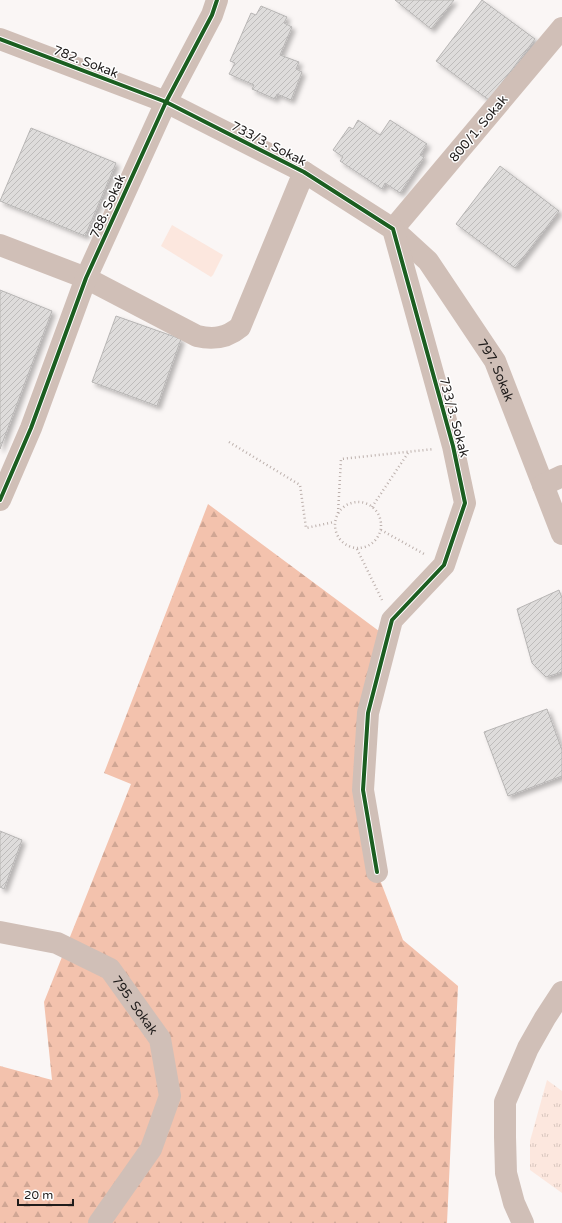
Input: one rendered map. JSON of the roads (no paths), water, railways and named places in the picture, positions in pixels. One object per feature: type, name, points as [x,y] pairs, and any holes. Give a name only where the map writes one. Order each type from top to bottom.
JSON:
[{"type":"street","name":"788. Sokak","points":[[0,500],[31,428],[86,278],[166,102],[212,15],[217,0]]},
{"type":"street","name":"800/1. Sokak","points":[[393,229],[562,28]]},
{"type":"street","name":"782. Sokak","points":[[0,39],[166,102]]},
{"type":"street","name":"733/3. Sokak","points":[[166,102],[304,172],[393,229],[453,446],[465,503],[444,564],[392,620],[368,713],[363,790],[377,872]]},
{"type":"street","points":[[0,245],[86,278],[197,336],[214,339],[228,335],[240,328],[304,172]]},
{"type":"street","name":"797. Sokak","points":[[393,229],[428,261],[495,360],[553,481],[562,534]]},
{"type":"street","name":"795. Sokak","points":[[0,932],[57,943],[110,969],[160,1039],[170,1096],[151,1149],[100,1223]]},
{"type":"street","points":[[523,1223],[514,1203],[506,1174],[505,1102],[528,1048],[562,992]]}]
